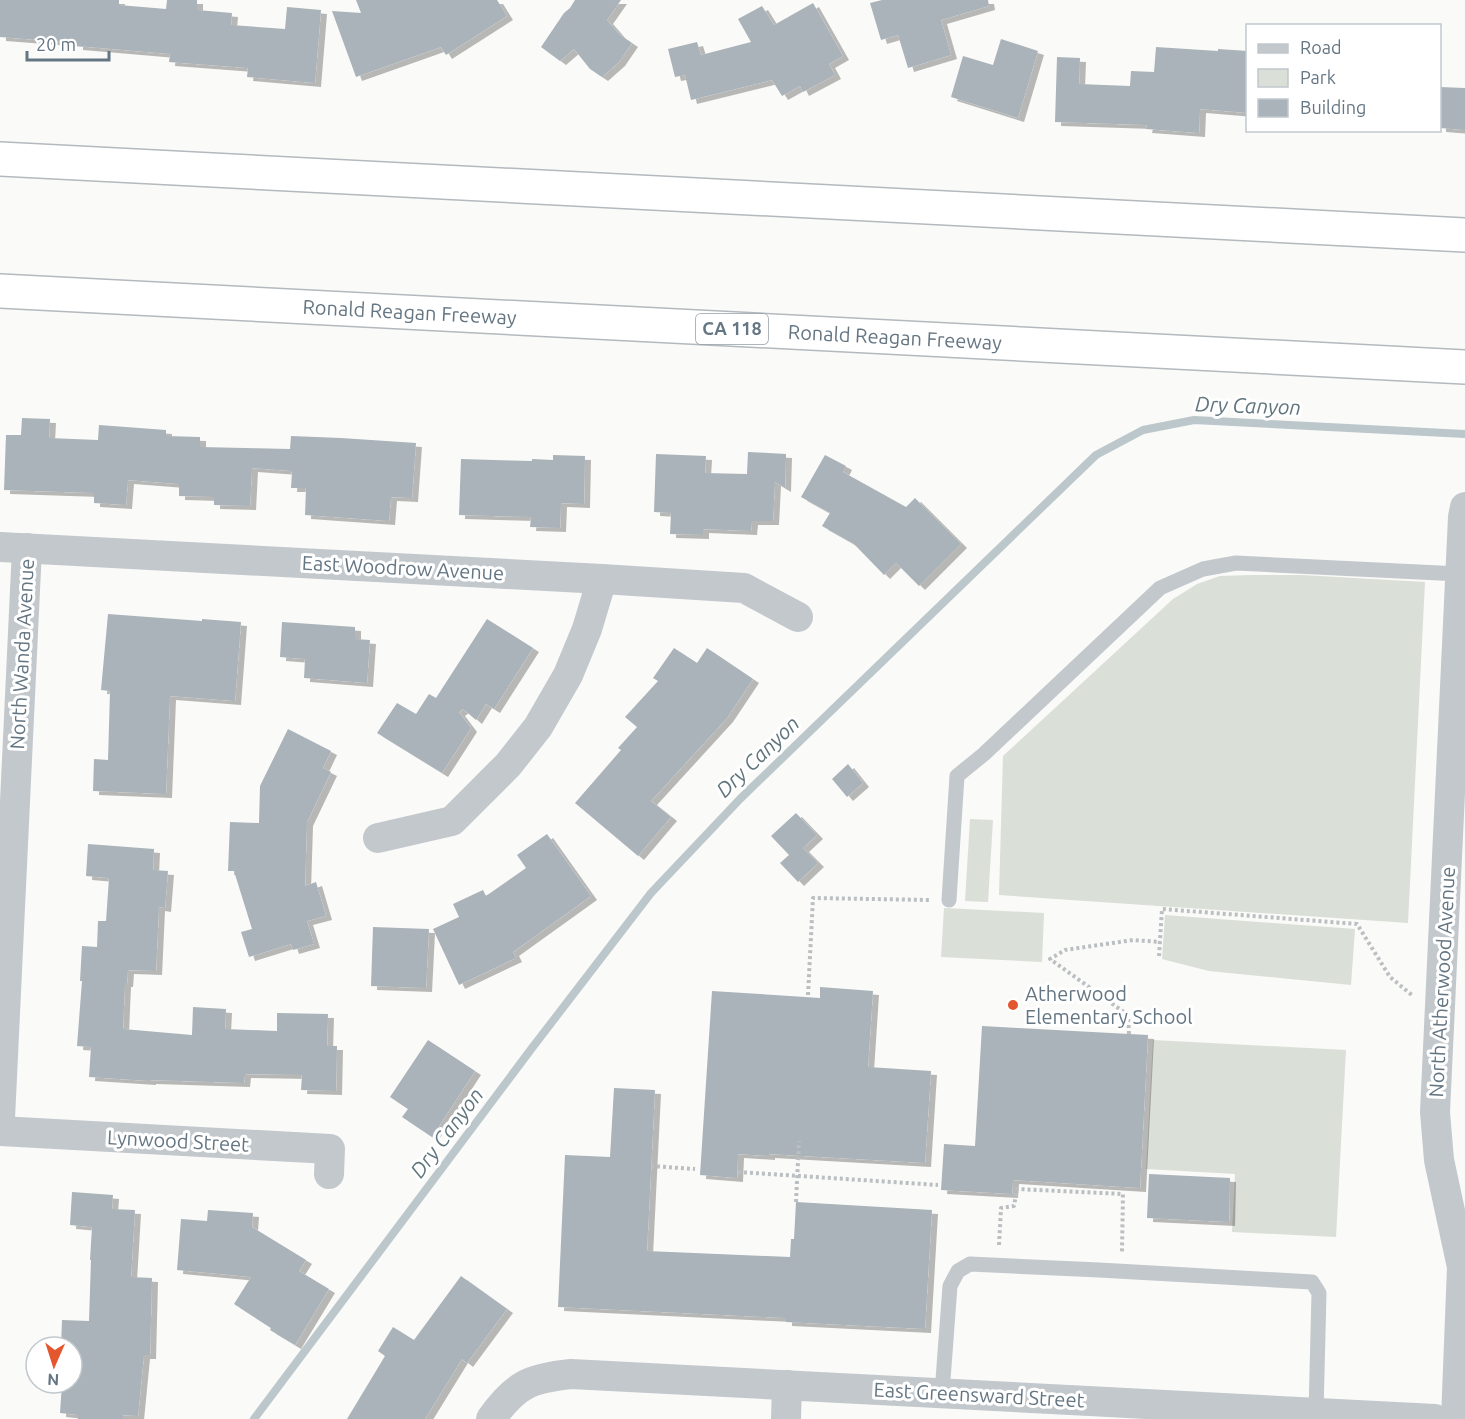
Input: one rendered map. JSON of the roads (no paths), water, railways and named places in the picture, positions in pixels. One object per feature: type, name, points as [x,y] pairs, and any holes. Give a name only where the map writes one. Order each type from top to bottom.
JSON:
[{"type":"highway","points":[[0,159],[1465,235]]},
{"type":"highway","name":"Ronald Reagan Freeway","points":[[0,291],[1465,367]]},
{"type":"street","name":"North Atherwood Avenue","points":[[1456,1419],[1462,1267],[1439,1160],[1436,1112],[1454,957],[1460,574],[1462,516],[1465,507]]},
{"type":"street","name":"East Woodrow Avenue","points":[[14,548],[744,588],[798,617]]},
{"type":"street","name":"North Wanda Avenue","points":[[0,1119],[14,548]]},
{"type":"street","points":[[378,838],[452,821],[508,765],[538,726],[568,675],[587,629],[602,579]]},
{"type":"street","name":"Lynwood Street","points":[[0,1131],[330,1149],[330,1174]]},
{"type":"street","name":"East Greensward Street","points":[[491,1419],[511,1394],[525,1385],[548,1377],[571,1374],[942,1393],[1124,1411],[1316,1413],[1435,1419]]},
{"type":"street","points":[[786,1419],[787,1385]]},
{"type":"lane","points":[[949,900],[957,776],[984,754],[1160,588],[1203,569],[1236,562],[1460,574]]},
{"type":"lane","points":[[942,1393],[950,1286],[958,1270],[970,1264],[1121,1271],[1312,1282],[1319,1293],[1316,1413]]},
{"type":"waterway","name":"Dry Canyon","points":[[254,1419],[651,893],[740,799],[1096,455],[1143,430],[1194,420],[1465,434]]},
{"type":"place","name":"Atherwood Elementary School","points":[[1013,1005]]}]
